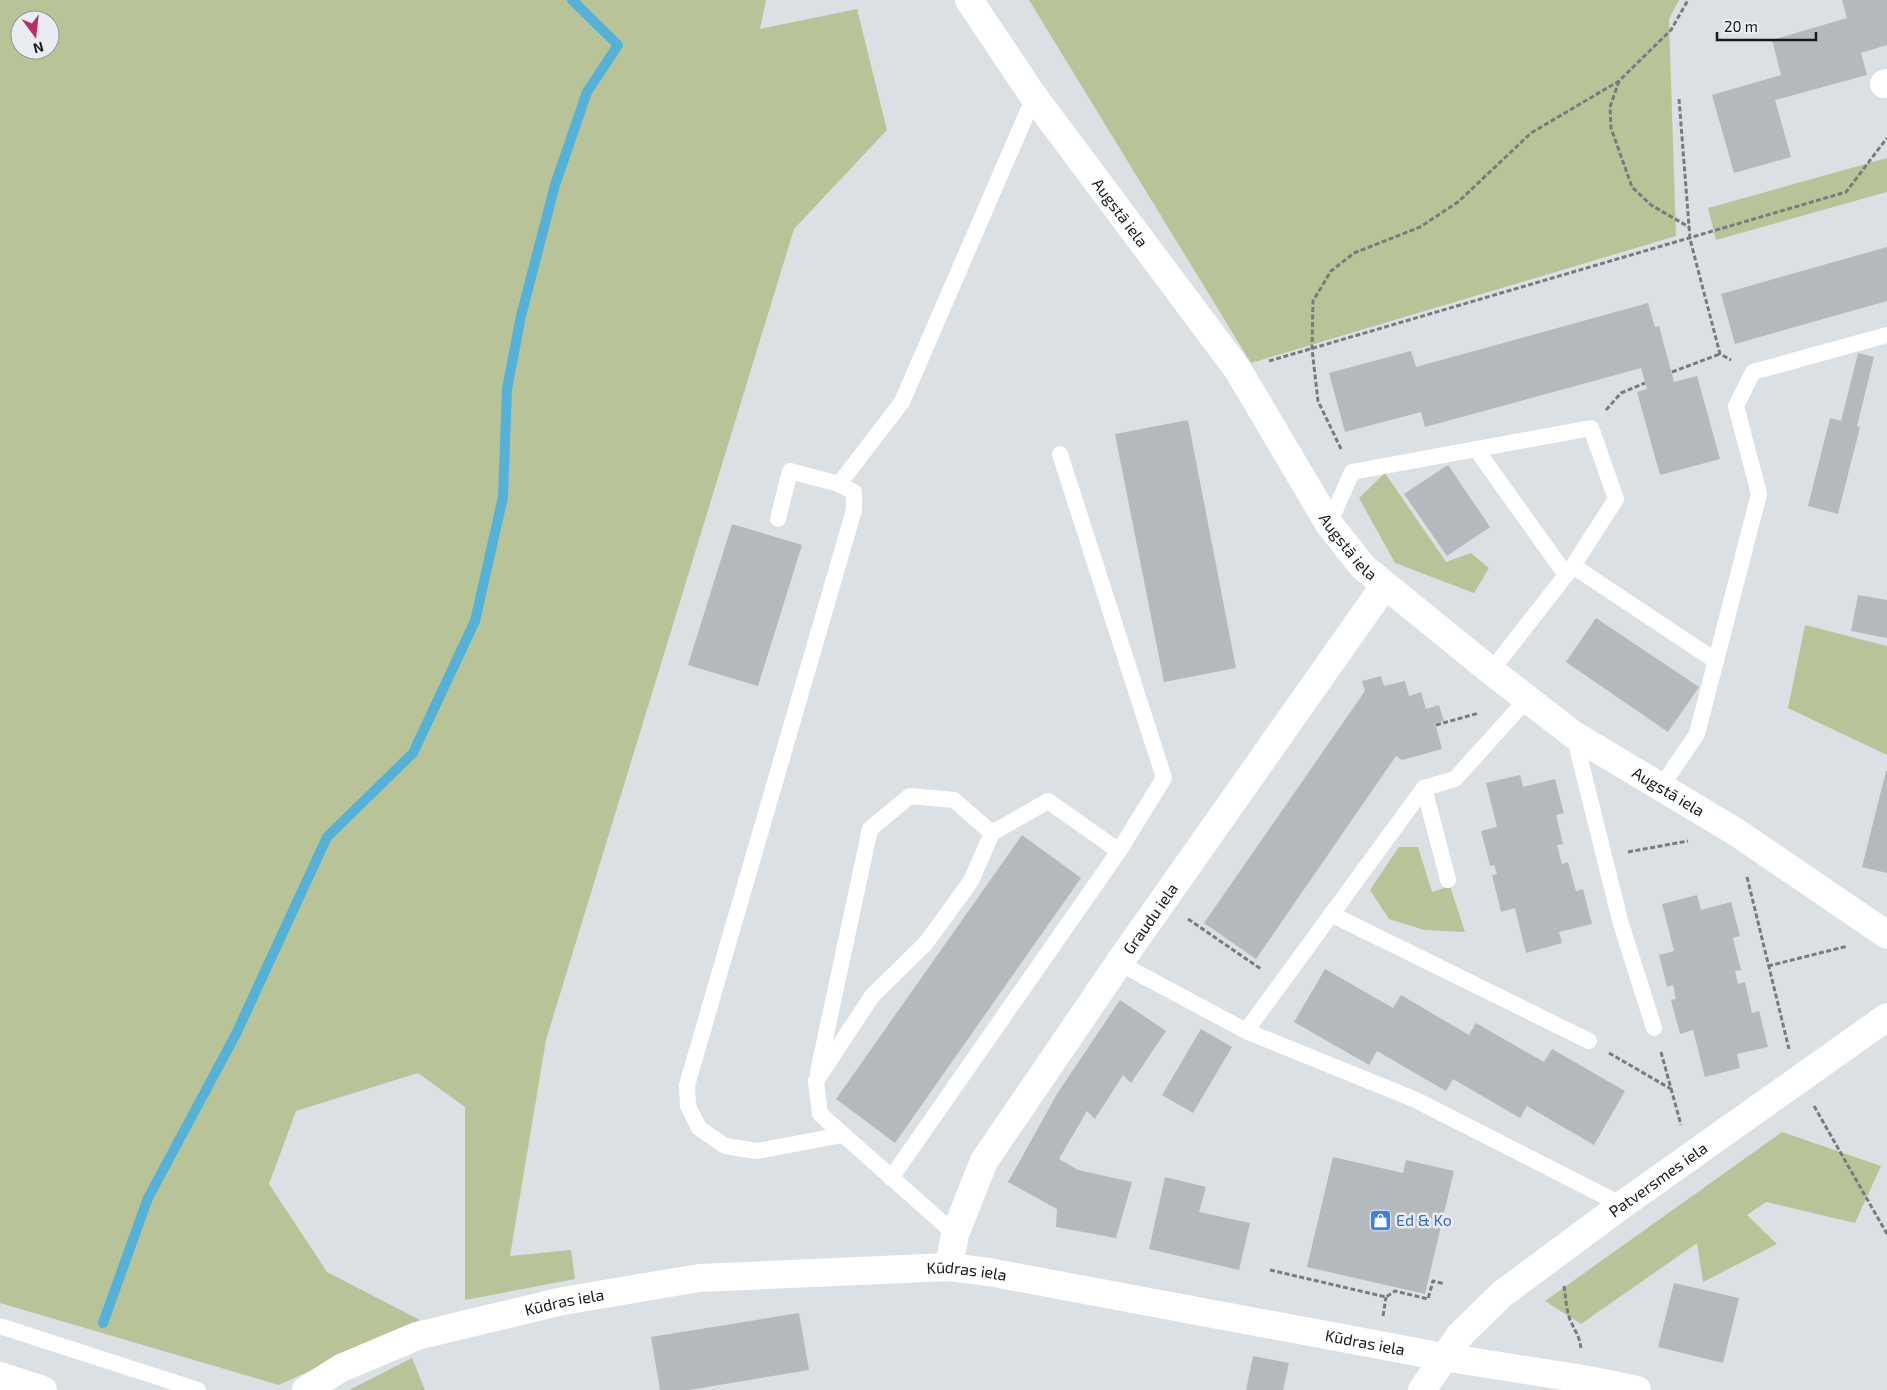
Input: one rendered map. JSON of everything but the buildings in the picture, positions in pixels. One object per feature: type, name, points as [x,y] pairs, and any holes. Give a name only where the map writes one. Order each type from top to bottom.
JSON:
[{"type":"street","name":"Augstā iela","points":[[969,0],[1034,97],[1238,370],[1329,524],[1363,567],[1527,700],[1574,735],[1736,832],[1887,935]]},
{"type":"street","name":"Graudu iela","points":[[949,1267],[955,1234],[984,1161],[1119,963],[1385,585]]},
{"type":"street","name":"Patversmes iela","points":[[1422,1390],[1443,1357],[1460,1336],[1502,1294],[1622,1205],[1798,1083],[1887,1018]]},
{"type":"street","name":"Kūdras iela","points":[[306,1390],[341,1368],[417,1336],[563,1301],[699,1278],[949,1267],[999,1274],[1443,1357],[1589,1380],[1637,1390]]},
{"type":"street","points":[[0,1376],[43,1390]]},
{"type":"lane","points":[[839,484],[902,402],[1034,97]]},
{"type":"lane","points":[[1661,787],[1697,734],[1759,494],[1736,406],[1753,372],[1887,335]]},
{"type":"lane","points":[[1329,524],[1352,472],[1591,428],[1616,499],[1570,570],[1491,671]]},
{"type":"lane","points":[[1476,449],[1570,570],[1716,661]]},
{"type":"lane","points":[[890,1178],[1119,851],[1164,778],[1060,454]]},
{"type":"lane","points":[[778,520],[790,471],[839,484],[854,492],[854,510],[690,1076],[687,1092],[688,1106],[699,1128],[725,1146],[757,1151],[842,1135]]},
{"type":"lane","points":[[1246,1031],[1424,788],[1455,779],[1527,700]]},
{"type":"lane","points":[[1574,735],[1621,924],[1654,1028]]},
{"type":"lane","points":[[1424,788],[1448,880]]},
{"type":"lane","points":[[955,1234],[820,1114],[816,1081],[870,829],[910,796],[954,800],[992,833]]},
{"type":"lane","points":[[816,1081],[872,996],[926,943],[971,881],[992,833],[1048,801],[1119,851]]},
{"type":"lane","points":[[1331,914],[1589,1041]]},
{"type":"lane","points":[[1119,963],[1246,1031],[1416,1100],[1622,1205]]},
{"type":"lane","points":[[0,1326],[198,1390]]},
{"type":"path","points":[[1352,472],[1318,401],[1312,349],[1313,301],[1331,271],[1354,252],[1420,227],[1458,202],[1531,133],[1619,81],[1671,30],[1688,0]]},
{"type":"path","points":[[1619,81],[1610,107],[1611,128],[1632,187],[1651,205],[1688,227]]},
{"type":"path","points":[[1679,99],[1688,227],[1720,354],[1753,372]]},
{"type":"path","points":[[1238,370],[1846,192],[1887,138]]},
{"type":"path","points":[[1672,372],[1720,354]]},
{"type":"path","points":[[1591,428],[1621,393],[1645,383]]},
{"type":"path","points":[[1736,832],[1790,1052]]},
{"type":"path","points":[[1603,856],[1689,840]]},
{"type":"path","points":[[1200,928],[1281,982]]},
{"type":"path","points":[[1768,966],[1850,945]]},
{"type":"path","points":[[1589,1041],[1672,1089]]},
{"type":"path","points":[[1660,1049],[1682,1128]]},
{"type":"path","points":[[1798,1083],[1813,1104],[1887,1234]]},
{"type":"path","points":[[1557,1252],[1571,1323],[1579,1334],[1581,1356],[1589,1380]]},
{"type":"path","points":[[1270,1270],[1386,1296],[1395,1291],[1428,1299],[1433,1281],[1445,1284]]},
{"type":"path","points":[[1381,1324],[1386,1296]]},
{"type":"green space","points":[[0,0],[766,0],[760,29],[857,9],[887,130],[794,229],[546,1040],[510,1256],[571,1250],[575,1279],[465,1300],[465,1107],[418,1073],[296,1111],[269,1184],[327,1272],[420,1320],[279,1385],[0,1303]]},
{"type":"green space","points":[[1029,0],[1679,0],[1669,19],[1676,236],[1251,363]]},
{"type":"green space","points":[[1887,158],[1887,192],[1716,240],[1708,208]]},
{"type":"green space","points":[[1385,473],[1446,562],[1471,553],[1489,568],[1474,593],[1395,563],[1359,498]]},
{"type":"green space","points":[[1805,625],[1887,646],[1887,755],[1788,708]]},
{"type":"green space","points":[[1399,847],[1418,847],[1432,892],[1450,886],[1465,932],[1424,930],[1389,919],[1370,890]]},
{"type":"green space","points":[[1782,1132],[1881,1166],[1855,1223],[1766,1202],[1747,1215],[1777,1244],[1703,1282],[1697,1243],[1581,1324],[1545,1301]]},
{"type":"green space","points":[[412,1358],[425,1390],[349,1390]]},
{"type":"waterway","points":[[103,1323],[148,1198],[236,1034],[327,837],[413,753],[475,621],[503,497],[507,389],[521,316],[555,185],[587,92],[618,45],[572,0]]},
{"type":"place","name":"Ed & Ko","points":[[1380,1220]]}]
